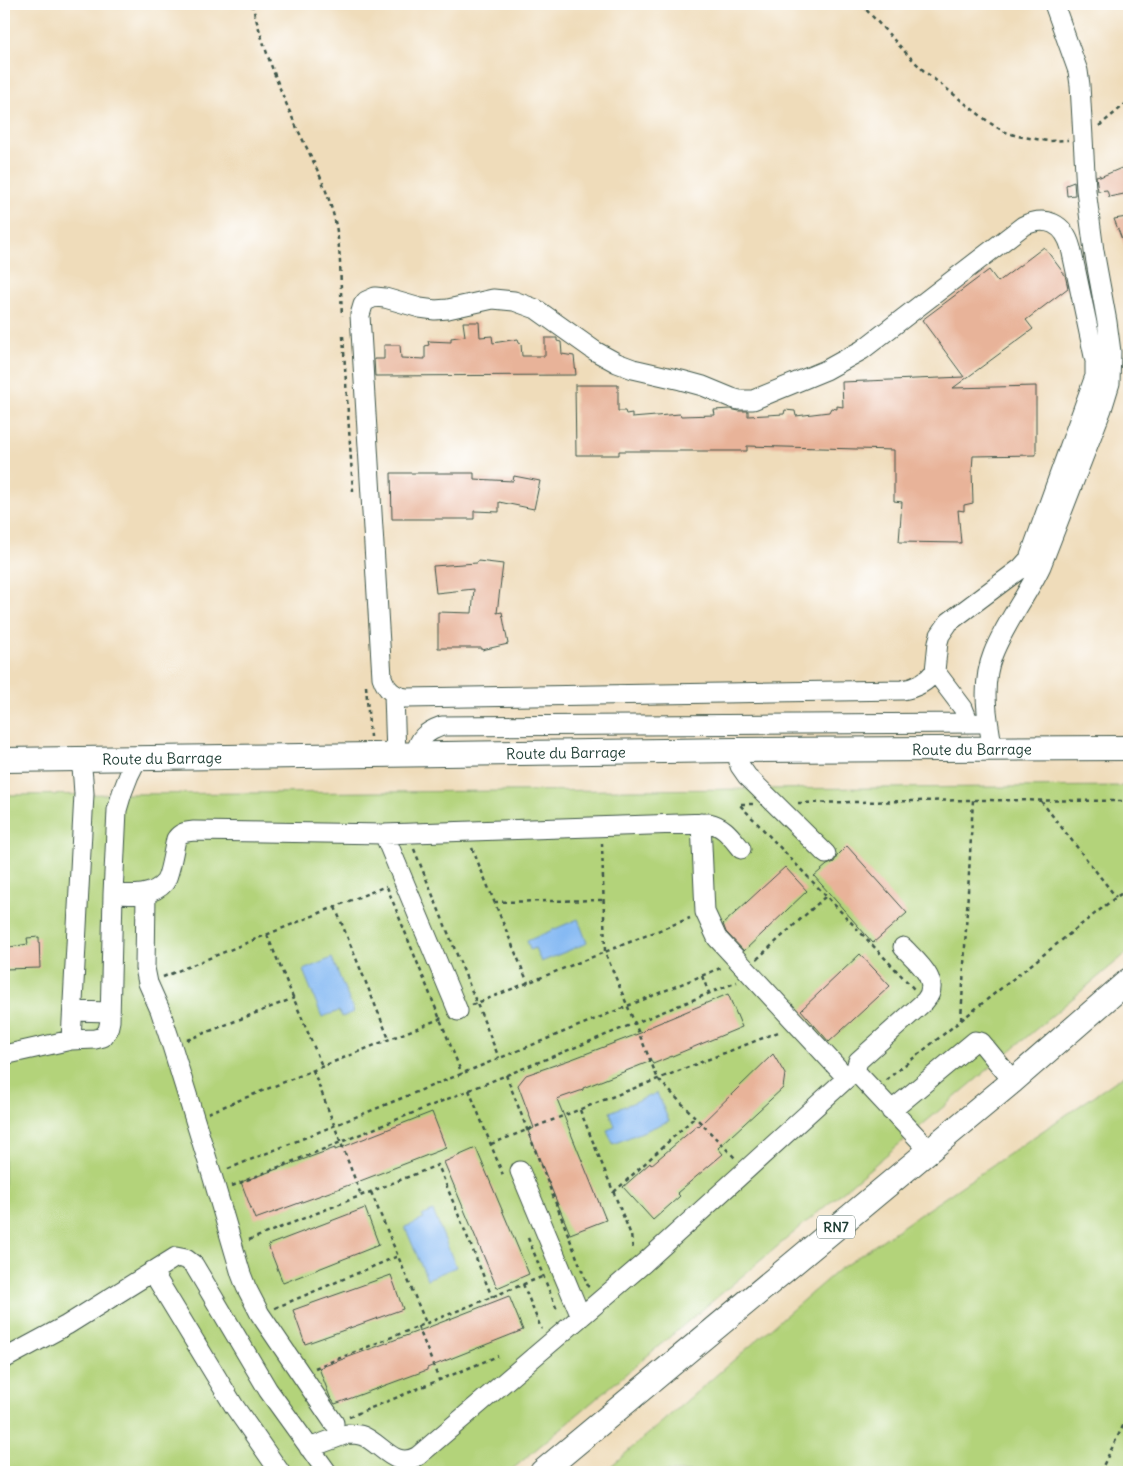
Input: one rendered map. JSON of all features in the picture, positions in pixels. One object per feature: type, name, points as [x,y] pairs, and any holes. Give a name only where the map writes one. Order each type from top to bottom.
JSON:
[{"type":"main road","name":"Route du Barrage","points":[[4,760],[736,750],[1129,748]]},
{"type":"main road","name":"RN7","points":[[542,1472],[1013,1081],[1129,980]]},
{"type":"street","points":[[993,749],[988,723],[987,675],[992,655],[1041,566],[1102,409],[1110,383],[1111,352],[1086,190],[1082,98],[1078,71],[1054,4]]},
{"type":"street","points":[[1042,220],[1061,228],[1069,240],[1094,361],[1094,383],[1029,559],[1021,568],[949,622],[938,642],[935,670],[930,677],[917,686],[902,690],[406,698],[394,694],[386,687],[382,677],[360,315],[366,301],[371,298],[380,297],[420,308],[435,310],[460,307],[483,300],[514,301],[536,309],[595,351],[617,363],[633,369],[681,380],[739,400],[753,400],[850,358],[879,338],[1024,226],[1042,220]]},
{"type":"street","points":[[935,670],[963,708],[969,723]]},
{"type":"street","points":[[394,694],[405,755],[417,747],[422,737],[430,730],[442,726],[988,723]]},
{"type":"street","points":[[736,750],[743,771],[826,854]]},
{"type":"street","points":[[71,1040],[84,794],[80,759]]},
{"type":"street","points":[[4,1055],[71,1040],[95,1040],[103,1037],[108,1030],[117,810],[125,784],[137,759]]},
{"type":"street","points":[[309,1448],[347,1434],[354,1434],[370,1440],[392,1457],[412,1460],[418,1456],[553,1340],[578,1309],[644,1263],[847,1078],[718,938],[705,912],[701,823]]},
{"type":"street","points":[[113,894],[139,895],[154,890],[166,881],[176,839],[180,834],[194,831],[384,834],[709,823],[719,825],[741,849]]},
{"type":"street","points":[[384,834],[458,1011]]},
{"type":"street","points":[[146,893],[145,968],[148,983],[160,1010],[172,1046],[246,1287],[260,1314],[334,1423]]},
{"type":"street","points":[[903,947],[930,978],[932,988],[925,1001],[858,1061],[856,1072],[929,1150]]},
{"type":"street","points":[[73,1011],[110,1012]]},
{"type":"street","points":[[891,1111],[975,1041],[981,1042],[1013,1081]]},
{"type":"street","points":[[520,1171],[578,1309]]},
{"type":"street","points":[[4,1359],[67,1325],[176,1257],[186,1259],[194,1265],[268,1390],[327,1472]]},
{"type":"street","points":[[152,1271],[234,1406],[280,1472]]},
{"type":"path","points":[[252,4],[268,59],[327,192],[333,211],[337,229],[342,318]]},
{"type":"path","points":[[861,4],[924,71],[990,123],[1017,136],[1048,141],[1083,139],[1129,101]]},
{"type":"path","points":[[343,328],[353,492]]},
{"type":"path","points":[[366,678],[371,756]]},
{"type":"path","points":[[961,1020],[973,800]]},
{"type":"path","points":[[925,1001],[739,804],[973,800],[1129,801]]},
{"type":"path","points":[[1042,801],[1116,897]]},
{"type":"path","points":[[601,827],[605,952],[658,1079],[747,1169]]},
{"type":"path","points":[[465,831],[528,983]]},
{"type":"path","points":[[407,833],[499,1058]]},
{"type":"path","points":[[383,878],[462,1074]]},
{"type":"path","points":[[148,983],[386,886]]},
{"type":"path","points":[[873,1091],[1116,897],[1129,889]]},
{"type":"path","points":[[215,1184],[341,1142],[709,993],[745,969],[826,896]]},
{"type":"path","points":[[494,902],[604,900]]},
{"type":"path","points":[[335,907],[389,1039]]},
{"type":"path","points":[[267,935],[322,1066]]},
{"type":"path","points":[[215,1184],[335,1126],[499,1058],[702,976],[745,969]]},
{"type":"path","points":[[702,976],[709,993]]},
{"type":"path","points":[[172,1046],[294,998]]},
{"type":"path","points":[[491,1144],[797,1025]]},
{"type":"path","points":[[313,1070],[361,1195]]},
{"type":"path","points":[[506,1075],[588,1286],[578,1309]]},
{"type":"path","points":[[580,1110],[631,1235],[633,1251],[644,1263]]},
{"type":"path","points":[[614,1192],[695,1117]]},
{"type":"path","points":[[233,1246],[438,1165],[492,1297]]},
{"type":"path","points":[[371,1192],[426,1323]]},
{"type":"path","points":[[260,1314],[398,1256]]},
{"type":"path","points":[[300,1374],[544,1276]]},
{"type":"path","points":[[523,1284],[540,1326],[553,1340]]},
{"type":"path","points":[[418,1326],[439,1380]]},
{"type":"path","points":[[334,1423],[498,1356]]},
{"type":"path","points":[[1100,1472],[1129,1414]]},
{"type":"green space","points":[[1129,786],[1129,951],[509,1472],[4,1472],[4,795]]},
{"type":"green space","points":[[1129,1072],[1129,1472],[604,1472],[837,1271]]},
{"type":"water","points":[[578,919],[587,943],[541,962],[535,948],[530,950],[527,941]]},
{"type":"water","points":[[332,958],[354,1012],[342,1017],[339,1011],[322,1017],[303,970]]},
{"type":"water","points":[[657,1093],[669,1121],[613,1144],[607,1130],[615,1127],[610,1112]]},
{"type":"water","points":[[433,1211],[456,1267],[427,1279],[405,1227],[424,1219],[422,1216]]},
{"type":"building","points":[[1124,167],[1129,170],[1129,193],[1109,197],[1107,190],[1098,191],[1096,176],[1100,175],[1100,177]]},
{"type":"building","points":[[1074,182],[1075,195],[1067,196],[1066,185]]},
{"type":"building","points":[[1127,217],[1129,232],[1128,255],[1114,219]]},
{"type":"building","points":[[1044,247],[1065,275],[1068,288],[1026,320],[1033,329],[953,388],[1036,386],[1036,455],[973,456],[973,503],[964,505],[964,511],[958,510],[961,543],[899,542],[902,502],[894,501],[894,450],[747,446],[747,451],[619,451],[619,455],[576,455],[575,385],[618,385],[618,411],[625,411],[626,414],[632,413],[632,418],[680,414],[681,416],[715,415],[714,410],[730,409],[748,411],[748,416],[784,414],[785,410],[795,411],[796,416],[829,412],[831,408],[843,407],[842,382],[964,377],[922,320],[989,270],[998,282]]},
{"type":"building","points":[[463,322],[479,322],[480,337],[492,336],[493,343],[518,339],[521,344],[522,356],[545,356],[545,338],[557,338],[557,341],[561,342],[562,354],[574,356],[576,375],[375,376],[374,359],[384,359],[384,345],[400,345],[401,358],[425,359],[425,346],[429,345],[428,341],[451,342],[451,338],[465,336]]},
{"type":"building","points":[[391,473],[474,473],[474,479],[513,481],[514,476],[540,481],[534,509],[499,502],[499,512],[474,511],[474,519],[392,519]]},
{"type":"building","points":[[478,561],[503,564],[497,613],[502,612],[508,644],[482,650],[482,648],[438,648],[438,612],[472,613],[474,589],[436,593],[433,566],[477,563]]},
{"type":"building","points":[[847,846],[907,913],[873,943],[814,876],[827,865],[834,862]]},
{"type":"building","points":[[785,867],[807,891],[744,951],[726,932],[723,924]]},
{"type":"building","points":[[39,937],[40,968],[4,969],[4,948],[28,944],[27,938]]},
{"type":"building","points":[[860,954],[890,986],[829,1042],[801,1010]]},
{"type":"building","points":[[728,994],[742,1027],[653,1064],[651,1061],[557,1099],[606,1220],[570,1234],[528,1131],[534,1128],[518,1085],[526,1075],[643,1032],[647,1028]]},
{"type":"building","points":[[773,1054],[785,1074],[783,1088],[718,1148],[723,1154],[677,1193],[680,1196],[653,1220],[623,1187],[650,1163],[651,1165],[699,1126]]},
{"type":"building","points":[[432,1112],[446,1148],[255,1219],[241,1182],[335,1148],[335,1150]]},
{"type":"building","points":[[476,1148],[529,1274],[497,1288],[444,1162]]},
{"type":"building","points":[[365,1208],[379,1245],[283,1283],[268,1245]]},
{"type":"building","points":[[391,1275],[403,1309],[305,1344],[293,1310]]},
{"type":"building","points":[[509,1296],[523,1330],[427,1368],[427,1370],[335,1404],[330,1397],[319,1368]]}]
